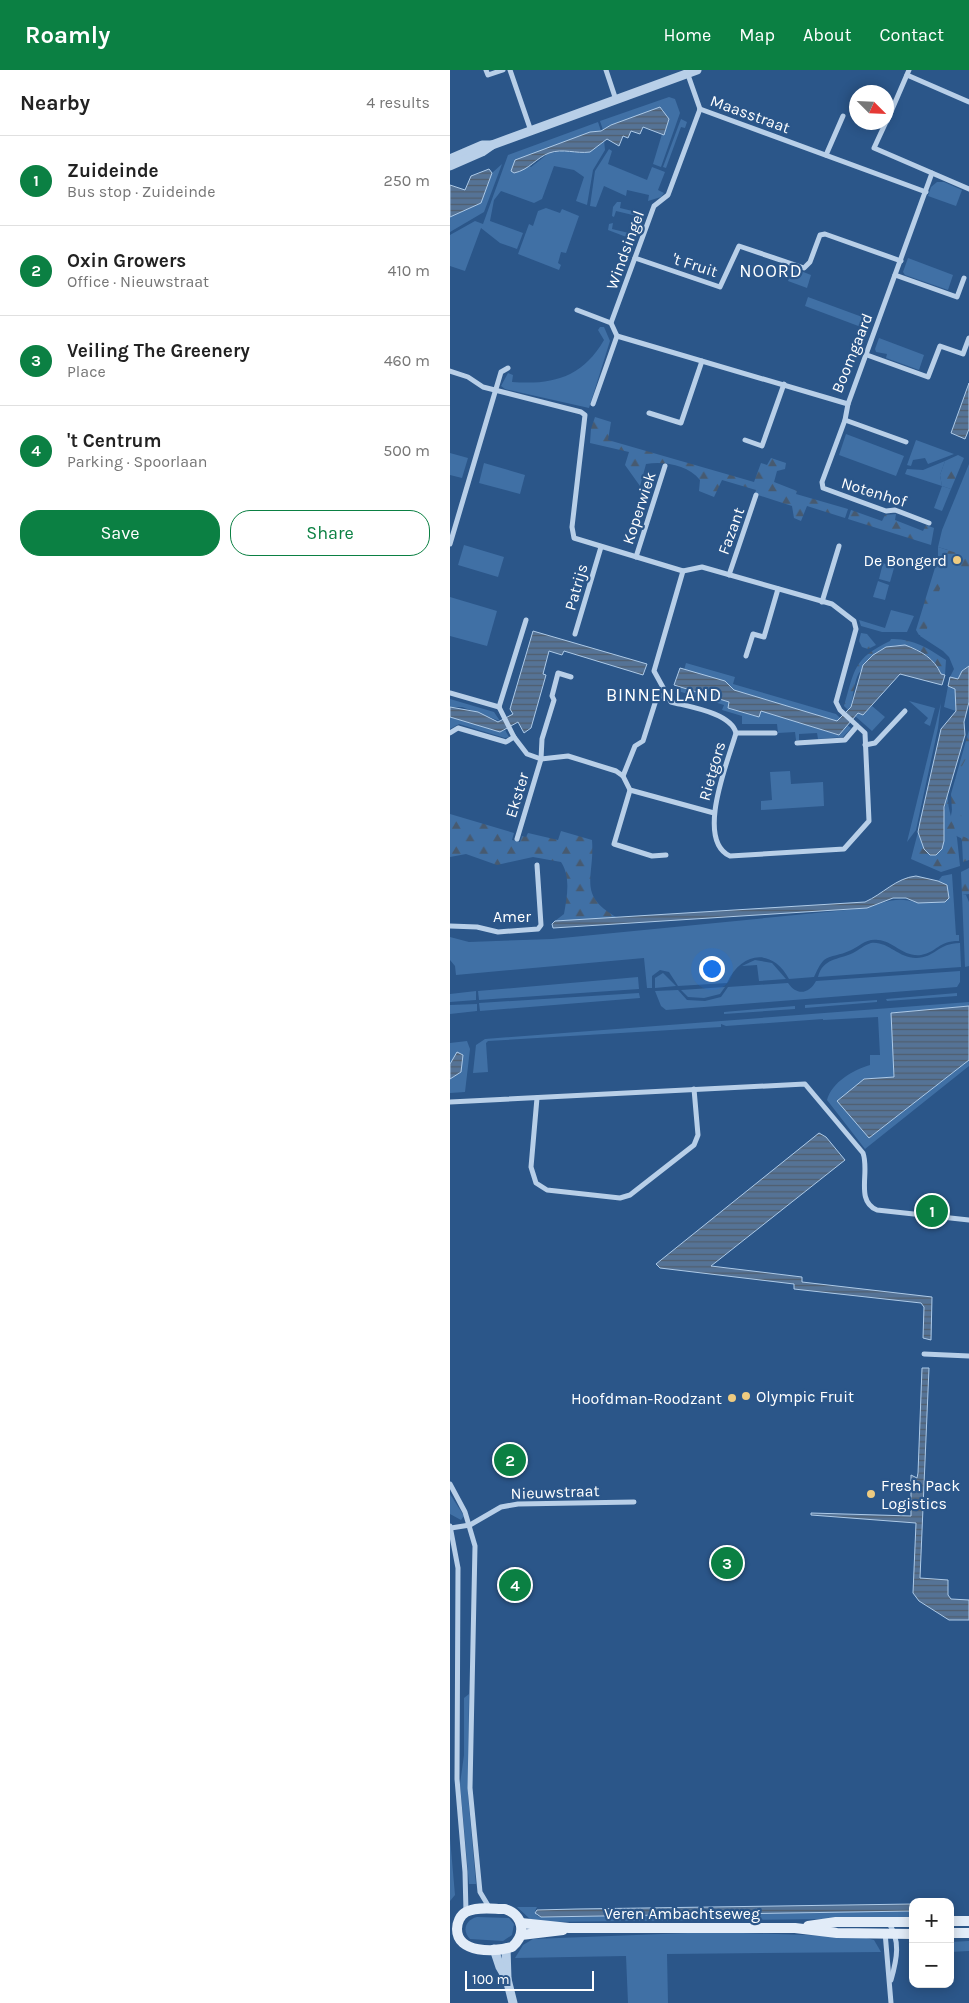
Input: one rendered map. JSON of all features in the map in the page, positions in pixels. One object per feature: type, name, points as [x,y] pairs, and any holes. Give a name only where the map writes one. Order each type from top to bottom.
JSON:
[{"type":"main road","points":[[490,1908],[510,1911],[517,1916],[521,1923],[521,1935],[515,1944],[506,1948],[471,1948],[454,1935],[454,1923],[466,1912],[490,1908]]},
{"type":"main road","points":[[954,1921],[969,1921]]},
{"type":"main road","name":"Veren Ambachtseweg","points":[[795,1928],[836,1922],[909,1922]]},
{"type":"main road","name":"Veren Ambachtseweg","points":[[521,1923],[569,1928],[795,1928],[836,1933],[909,1934]]},
{"type":"main road","name":"Veren Ambachtseweg","points":[[521,1935],[550,1933],[569,1928]]},
{"type":"main road","points":[[954,1934],[969,1933]]},
{"type":"street","points":[[486,70],[488,75],[503,70]]},
{"type":"street","points":[[510,70],[531,131]]},
{"type":"street","points":[[606,70],[616,100]]},
{"type":"street","points":[[451,161],[482,152],[492,146],[531,131],[687,72],[697,70]]},
{"type":"street","name":"Maasstraat","points":[[687,72],[700,109],[926,192]]},
{"type":"street","points":[[894,104],[908,72],[969,102]]},
{"type":"street","name":"Windsingel","points":[[611,323],[654,206],[668,195],[700,109]]},
{"type":"street","points":[[826,155],[843,116]]},
{"type":"street","points":[[882,130],[874,148],[969,189]]},
{"type":"street","name":"Boomgaard","points":[[617,336],[848,404],[932,173]]},
{"type":"street","name":"'t Fruit","points":[[635,258],[720,287],[739,246],[804,268],[810,262],[820,235],[825,234],[901,261]]},
{"type":"street","points":[[895,275],[957,297],[964,278]]},
{"type":"street","points":[[577,310],[611,323],[617,336],[593,404]]},
{"type":"street","points":[[866,355],[928,377],[940,346],[963,354],[969,338]]},
{"type":"street","points":[[649,413],[681,423],[702,361]]},
{"type":"street","points":[[450,544],[501,372],[508,368]]},
{"type":"street","points":[[450,371],[468,376],[481,386],[495,391]]},
{"type":"street","points":[[745,440],[762,446],[784,384]]},
{"type":"street","name":"Rietgors","points":[[495,391],[581,412],[585,415],[572,527],[574,538],[683,571],[702,566],[832,604],[854,621],[856,629],[836,702],[840,710],[865,733],[869,821],[844,849],[730,856],[722,852],[717,844],[714,805],[736,733],[734,725],[729,720],[671,702],[665,694]]},
{"type":"street","name":"Notenhof","points":[[848,404],[845,420],[822,482],[823,488],[886,512],[895,510],[928,523]]},
{"type":"street","points":[[845,420],[906,442]]},
{"type":"street","name":"Koperwiek","points":[[636,557],[665,466]]},
{"type":"street","name":"Fazant","points":[[729,575],[756,496]]},
{"type":"street","points":[[822,602],[839,546]]},
{"type":"street","name":"Patrijs","points":[[575,634],[601,547]]},
{"type":"street","points":[[623,776],[635,746],[643,741],[656,700],[665,694],[654,671],[683,571]]},
{"type":"street","points":[[746,656],[753,634],[764,637],[778,588]]},
{"type":"street","points":[[499,707],[526,620]]},
{"type":"street","name":"Ekster","points":[[517,839],[541,759],[542,739],[554,700],[552,696],[558,673],[571,677]]},
{"type":"street","points":[[450,693],[499,707],[514,737],[527,754],[541,759],[568,756],[616,771],[623,776],[630,790],[614,844],[652,856],[666,855]]},
{"type":"street","points":[[865,745],[875,743],[905,711]]},
{"type":"street","points":[[797,743],[845,740],[855,724]]},
{"type":"street","points":[[450,733],[458,728],[506,742],[514,737]]},
{"type":"street","points":[[736,733],[776,732]]},
{"type":"street","points":[[630,790],[714,813]]},
{"type":"street","name":"Amer","points":[[450,926],[477,927],[498,932],[538,929],[541,925],[537,865]]},
{"type":"street","points":[[450,1102],[805,1084],[863,1153],[866,1162],[864,1196],[870,1208],[969,1220]]},
{"type":"street","points":[[537,1098],[531,1167],[536,1183],[547,1190],[620,1198],[630,1195],[694,1145],[698,1136],[694,1089]]},
{"type":"street","points":[[924,1354],[969,1356]]},
{"type":"street","points":[[450,1484],[470,1525],[474,1546],[470,1788],[480,1892],[490,1908]]},
{"type":"street","name":"Nieuwstraat","points":[[450,1527],[470,1525],[501,1507],[518,1504],[634,1502]]},
{"type":"street","points":[[450,1527],[458,1568],[457,1779],[465,1872],[466,1912]]},
{"type":"street","points":[[888,1922],[897,1934],[896,1965],[891,1980]]},
{"type":"street","points":[[888,1922],[884,1934],[891,1980],[891,2003]]},
{"type":"street","points":[[506,1948],[507,1979],[513,2003]]},
{"type":"street","points":[[494,1949],[500,1967],[507,1979]]},
{"type":"green space","points":[[669,97],[675,99],[680,113],[661,167],[653,164],[662,134],[664,135],[664,111],[660,107],[611,125],[603,130],[600,121]]},
{"type":"green space","points":[[681,119],[687,122],[685,128],[681,127],[666,168],[663,167]]},
{"type":"green space","points":[[598,122],[601,131],[590,132],[515,160],[531,167],[549,153],[562,151],[585,153],[604,140],[605,150],[593,170],[587,205],[576,201],[584,177],[574,170],[554,166],[542,199],[534,203],[501,191],[494,200],[490,221],[523,233],[517,249],[500,243],[481,228],[465,271],[450,266],[450,235],[475,221],[483,224],[508,155]]},
{"type":"green space","points":[[609,149],[612,151],[608,164],[647,180],[652,167],[665,172],[658,190],[664,193],[661,197],[648,201],[649,195],[627,190],[626,196],[604,186],[596,207],[590,206],[595,171]]},
{"type":"green space","points":[[502,164],[484,212],[450,232],[450,217],[481,203],[492,173]]},
{"type":"green space","points":[[937,182],[944,182],[962,190],[956,206],[928,196],[931,187]]},
{"type":"green space","points":[[617,202],[621,202],[620,208],[645,214],[634,245],[627,244],[629,238],[608,230],[609,224],[613,223],[612,229],[633,234],[637,216],[616,211],[614,217],[612,216],[613,207]]},
{"type":"green space","points":[[546,208],[560,213],[562,209],[579,216],[566,253],[561,252],[558,263],[561,265],[559,270],[518,254],[529,224],[533,226],[538,211]]},
{"type":"green space","points":[[908,258],[953,275],[948,290],[905,275],[903,272]]},
{"type":"green space","points":[[793,268],[811,275],[807,288],[788,281]]},
{"type":"green space","points":[[808,297],[865,318],[861,327],[805,306]]},
{"type":"green space","points":[[600,327],[604,327],[610,341],[589,408],[505,389],[501,386],[508,373],[513,375],[512,382],[527,383],[553,380],[576,371],[586,363],[604,340],[598,330]]},
{"type":"green space","points":[[879,338],[924,355],[919,370],[886,358],[887,354],[876,352],[875,349]]},
{"type":"green space","points":[[595,417],[611,422],[608,440],[754,482],[761,463],[767,465],[771,458],[786,463],[785,469],[777,471],[774,482],[797,491],[796,494],[848,509],[845,518],[807,506],[801,521],[794,518],[792,506],[755,494],[756,490],[722,480],[714,497],[699,491],[700,480],[695,475],[675,465],[646,464],[640,486],[625,465],[629,452],[590,443],[591,429]]},
{"type":"green space","points":[[846,434],[904,456],[896,476],[839,455]]},
{"type":"green space","points":[[916,440],[954,454],[928,464],[925,458],[913,460],[911,466],[907,465]]},
{"type":"green space","points":[[450,453],[468,458],[462,478],[450,475]]},
{"type":"green space","points":[[958,455],[964,458],[951,489],[942,486],[940,475],[945,461]]},
{"type":"green space","points":[[945,461],[940,475],[942,486],[905,474],[907,469],[923,470]]},
{"type":"green space","points":[[484,463],[525,475],[520,494],[479,483]]},
{"type":"green space","name":"De Bongerd","points":[[969,464],[969,691],[960,676],[958,679],[950,677],[954,669],[949,657],[920,636],[948,550],[938,547],[942,530]]},
{"type":"green space","points":[[942,486],[951,489],[942,511],[934,508]]},
{"type":"green space","points":[[851,510],[882,521],[885,515],[896,514],[895,520],[923,531],[926,525],[934,528],[931,545],[848,519]]},
{"type":"green space","points":[[464,545],[504,557],[498,577],[458,565]]},
{"type":"green space","points":[[938,547],[969,557],[969,573],[947,567],[925,635],[919,635],[916,630],[938,558]]},
{"type":"green space","points":[[883,563],[894,568],[890,582],[879,579]]},
{"type":"green space","points":[[878,581],[889,585],[885,600],[873,597]]},
{"type":"green space","points":[[450,597],[497,611],[487,646],[450,636]]},
{"type":"green space","points":[[891,610],[914,616],[907,632],[882,632],[861,626],[859,620],[885,628]]},
{"type":"green space","points":[[861,633],[867,634],[876,645],[868,649],[862,647],[859,641]]},
{"type":"green space","points":[[891,639],[913,642],[946,660],[945,675],[941,674],[938,667],[927,655],[912,647],[896,645],[888,647],[857,676],[851,707],[848,710],[844,706],[857,666],[869,654]]},
{"type":"green space","points":[[686,663],[735,677],[733,684],[836,714],[840,718],[837,721],[734,690],[725,681],[684,670]]},
{"type":"green space","points":[[948,686],[955,689],[956,711],[944,707]]},
{"type":"green space","points":[[679,687],[729,702],[728,708],[758,717],[761,711],[838,735],[847,725],[851,728],[843,737],[818,739],[817,733],[799,734],[799,740],[796,740],[795,732],[778,733],[777,724],[742,724],[742,716],[722,710],[724,705],[678,691]]},
{"type":"green space","points":[[450,699],[494,712],[500,721],[462,707],[450,707]]},
{"type":"green space","points":[[909,701],[935,708],[930,726],[924,723],[928,718]]},
{"type":"green space","points":[[941,703],[938,728],[916,830],[907,842]]},
{"type":"green space","points":[[872,706],[885,717],[872,731],[855,716],[860,712],[863,715]]},
{"type":"green space","points":[[450,717],[500,732],[505,730],[509,737],[505,738],[459,724],[450,729]]},
{"type":"green space","points":[[969,730],[969,753],[962,766],[957,797],[963,823],[960,835],[952,811],[951,794]]},
{"type":"green space","points":[[969,735],[969,842],[948,832],[959,771]]},
{"type":"green space","points":[[790,771],[791,784],[823,782],[824,806],[761,810],[761,801],[772,800],[770,772]]},
{"type":"green space","points":[[948,794],[957,838],[960,866],[941,872],[911,859],[918,832],[924,849],[944,841],[942,820]]},
{"type":"green space","points":[[450,814],[514,833],[512,840],[520,842],[522,836],[526,837],[528,833],[558,840],[561,831],[592,840],[590,885],[592,893],[605,910],[618,918],[555,921],[564,914],[567,894],[566,874],[561,862],[533,857],[497,865],[466,854],[450,857]]},
{"type":"green space","points":[[960,835],[969,839],[969,860],[963,862],[962,841]]},
{"type":"green space","points":[[969,868],[969,894],[962,895],[961,872]]},
{"type":"green space","points":[[952,874],[956,935],[959,935],[959,941],[946,943],[927,954],[914,955],[884,941],[870,940],[824,960],[814,977],[789,979],[774,962],[766,958],[757,957],[740,965],[727,983],[678,986],[669,972],[660,970],[652,976],[652,988],[647,988],[644,958],[456,975],[455,966],[450,960],[450,937],[469,942],[552,939],[867,908],[886,901],[904,900],[918,903],[947,885],[938,881],[942,876]]},
{"type":"green space","points":[[962,895],[966,895],[969,902],[969,966],[965,967]]},
{"type":"green space","points":[[871,943],[883,944],[904,955],[916,958],[928,956],[947,945],[960,943],[961,967],[818,977],[823,966],[827,963],[853,953]]},
{"type":"green space","points":[[755,960],[772,963],[786,979],[759,981],[757,965],[742,966]]},
{"type":"green space","points":[[960,971],[960,982],[957,987],[666,1010],[661,1006],[655,991],[678,990],[687,1000],[705,1001],[721,997],[728,987],[788,983],[795,990],[803,992],[810,989],[816,981]]},
{"type":"green space","points":[[663,973],[676,986],[655,988],[655,978]]},
{"type":"green space","points":[[638,977],[639,989],[479,1000],[478,991]]},
{"type":"green space","points":[[725,987],[720,994],[704,998],[688,997],[681,990]]},
{"type":"green space","points":[[476,991],[476,1000],[450,1002],[450,994]]},
{"type":"green space","points":[[639,993],[640,998],[480,1011],[479,1003]]},
{"type":"green space","points":[[957,993],[957,996],[887,1001],[886,999]]},
{"type":"green space","points":[[877,1000],[877,1002],[805,1008],[805,1005]]},
{"type":"green space","points":[[969,1002],[969,1006],[891,1013],[894,1077],[864,1079],[869,1138],[969,1060],[969,1066],[865,1149],[827,1100],[838,1082],[857,1070],[870,1065],[870,1055],[880,1055],[878,1017],[726,1026],[721,1024],[721,1027],[488,1041],[486,1043],[488,1072],[473,1073],[476,1045],[485,1039]]},
{"type":"green space","points":[[477,1004],[477,1011],[450,1014],[450,1005]]},
{"type":"green space","points":[[795,1006],[795,1009],[724,1014],[724,1012]]},
{"type":"green space","points":[[467,1041],[470,1049],[465,1092],[450,1093],[450,1079],[461,1072],[463,1055],[450,1064],[450,1043]]},
{"type":"green space","points":[[450,1494],[464,1516],[461,1520],[450,1514]]},
{"type":"green space","points":[[469,1694],[468,1795],[476,1884],[469,1884],[460,1784],[464,1755],[464,1698]]},
{"type":"green space","points":[[450,1838],[455,1895],[450,1901]]},
{"type":"green space","points":[[517,1907],[537,1907],[535,1911],[537,1916],[541,1917],[909,1911],[909,1918],[545,1922],[530,1919]]},
{"type":"green space","points":[[473,1918],[509,1918],[514,1924],[512,1935],[503,1941],[470,1939],[466,1933],[466,1926]]},
{"type":"green space","points":[[714,1932],[863,1937],[874,1940],[881,1952],[667,1954],[668,2003],[628,2003],[626,1956],[515,1958],[523,1945],[533,1939]]},
{"type":"green space","points":[[969,1941],[969,1951],[954,1952],[954,1942]]},
{"type":"shaded area","points":[[660,107],[669,119],[664,135],[643,127],[640,134],[631,131],[628,138],[623,136],[619,146],[607,139],[590,152],[564,151],[549,153],[528,167],[514,173],[511,171],[515,160],[590,132],[601,131],[611,125]]},
{"type":"shaded area","points":[[489,169],[492,173],[481,203],[450,217],[450,185],[465,190],[471,176]]},
{"type":"shaded area","points":[[969,383],[969,429],[965,439],[951,433]]},
{"type":"shaded area","points":[[533,631],[647,664],[643,675],[564,651],[562,655],[549,651],[543,674],[546,675],[531,728],[524,733],[518,722],[500,732],[450,717],[450,707],[478,712],[498,722],[513,714],[510,709]]},
{"type":"shaded area","points":[[905,645],[931,659],[941,674],[945,675],[942,685],[900,674],[863,715],[858,713],[839,735],[761,711],[759,717],[728,708],[729,702],[674,685],[680,668],[725,681],[734,690],[837,721],[851,707],[863,665],[873,655],[886,647]]},
{"type":"shaded area","points":[[969,666],[969,702],[964,722],[965,735],[944,807],[944,841],[942,849],[936,855],[930,855],[924,849],[918,832],[941,729],[956,711],[955,689],[948,686],[950,677],[958,679],[962,671]]},
{"type":"shaded area","points":[[916,876],[947,885],[949,898],[945,902],[918,903],[906,898],[893,898],[867,908],[553,928],[552,924],[555,921],[865,902],[896,883]]},
{"type":"shaded area","points":[[969,1006],[969,1060],[869,1138],[837,1101],[864,1079],[894,1077],[891,1013]]},
{"type":"shaded area","points":[[457,1052],[463,1055],[461,1072],[450,1079],[450,1064]]},
{"type":"shaded area","points":[[819,1133],[826,1137],[845,1160],[711,1266],[802,1277],[802,1282],[932,1297],[931,1340],[923,1338],[924,1307],[921,1303],[794,1289],[794,1284],[660,1268],[656,1264]]},
{"type":"shaded area","points":[[922,1368],[929,1368],[920,1578],[948,1580],[948,1595],[951,1599],[969,1600],[969,1620],[949,1620],[919,1601],[913,1593],[916,1523],[811,1515],[811,1513],[911,1516],[911,1475],[917,1478],[918,1473]]},
{"type":"shaded area","points":[[909,1904],[909,1911],[541,1917],[535,1913],[537,1910]]},
{"type":"place","name":"De Bongerd","points":[[957,560]]},
{"type":"place","name":"Zuideinde","points":[[932,1211]]},
{"type":"place","name":"Olympic Fruit","points":[[746,1396]]},
{"type":"place","name":"Hoofdman-Roodzant","points":[[732,1398]]},
{"type":"place","name":"Oxin Growers","points":[[510,1460]]},
{"type":"place","name":"Fresh Pack Logistics","points":[[871,1494]]},
{"type":"place","name":"Veiling The Greenery","points":[[727,1563]]},
{"type":"place","name":"'t Centrum","points":[[515,1585]]},
{"type":"district","name":"NOORD","points":[[771,271]]},
{"type":"district","name":"BINNENLAND","points":[[664,695]]}]
